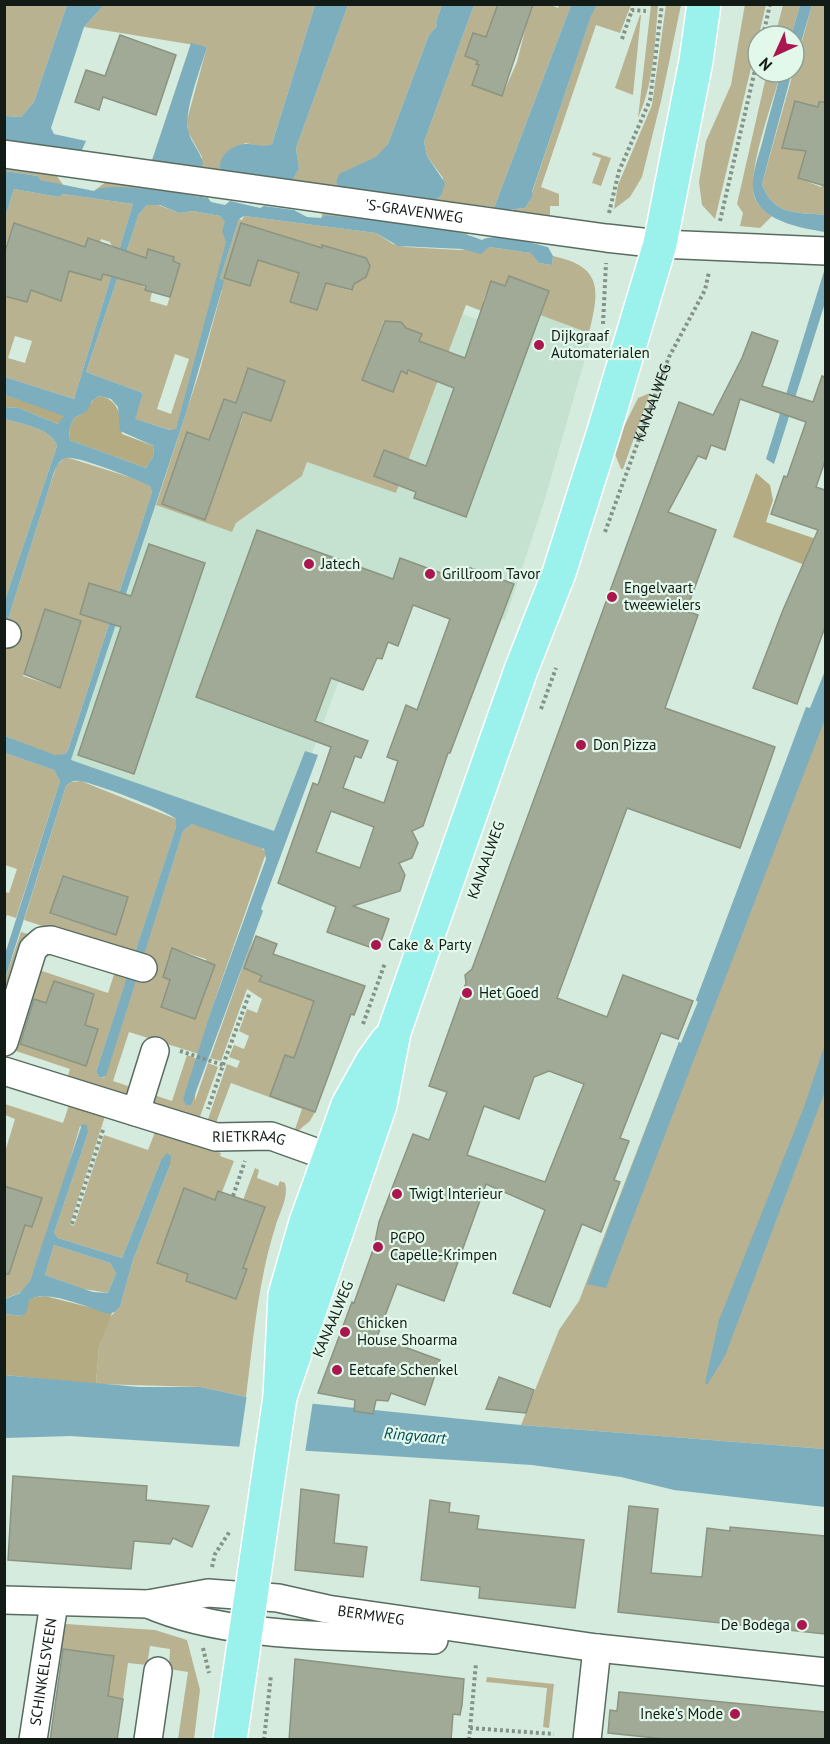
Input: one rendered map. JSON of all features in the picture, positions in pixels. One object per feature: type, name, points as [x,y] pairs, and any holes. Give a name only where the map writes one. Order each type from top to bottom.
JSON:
[{"type":"main road","name":"KANAALWEG","points":[[230,1740],[280,1397],[285,1294],[306,1222],[344,1162],[358,1084],[394,1032],[517,681],[559,573],[660,244],[696,61],[704,4]]},
{"type":"street","name":"'S-GRAVENWEG","points":[[4,154],[660,244],[825,250]]},
{"type":"street","points":[[4,1042],[33,949],[38,943],[51,940],[133,965]]},
{"type":"street","points":[[124,1108],[156,1051]]},
{"type":"street","name":"RIETKRAAG","points":[[4,1071],[216,1137],[271,1136],[344,1162]]},
{"type":"street","name":"BERMWEG","points":[[4,1600],[148,1604],[208,1593],[250,1596],[597,1648],[825,1672]]},
{"type":"street","name":"SCHINKELSVEEN","points":[[33,1740],[54,1603]]},
{"type":"street","name":"BERMWEG","points":[[148,1604],[175,1616],[274,1632],[597,1648]]},
{"type":"street","points":[[587,1740],[597,1648]]},
{"type":"street","points":[[148,1740],[158,1671]]},
{"type":"path","points":[[614,186],[650,100],[662,4]]},
{"type":"path","points":[[766,24],[770,4]]},
{"type":"path","points":[[622,39],[632,10],[646,12]]},
{"type":"path","points":[[727,190],[752,84]]},
{"type":"path","name":"KANAALWEG","points":[[604,535],[669,357],[688,326]]},
{"type":"path","points":[[539,713],[560,658]]},
{"type":"path","points":[[199,1132],[250,992]]},
{"type":"path","points":[[194,1055],[223,1065]]},
{"type":"path","points":[[72,1224],[124,1108]]},
{"type":"path","points":[[233,1196],[254,1135]]},
{"type":"path","points":[[208,1593],[215,1554],[235,1522]]},
{"type":"path","points":[[206,1621],[202,1645],[211,1682]]},
{"type":"path","points":[[469,1740],[476,1663]]},
{"type":"path","points":[[264,1740],[270,1689]]},
{"type":"path","points":[[470,1728],[554,1734]]},
{"type":"shaded area","points":[[548,4],[558,8],[559,5],[571,5],[494,208],[497,211],[525,208],[533,196],[532,193],[591,15],[597,5],[631,5],[620,33],[596,25],[541,187],[559,194],[559,206],[550,206],[550,215],[493,212],[492,207],[436,200],[441,196],[443,178],[427,156],[424,142],[474,5]],"holes":[[[511,12],[528,18],[517,62],[502,96],[473,85],[478,61],[465,56],[473,33],[486,37]]]},
{"type":"shaded area","points":[[745,4],[766,5],[761,24],[746,24],[747,84],[715,219],[702,205],[699,182],[706,141],[731,85]]},
{"type":"shaded area","points":[[5,5],[67,5],[34,102],[21,117],[5,116]]},
{"type":"shaded area","points":[[104,5],[315,5],[272,144],[264,147],[245,143],[225,173],[198,169],[202,157],[188,132],[187,120],[207,47],[84,27]]},
{"type":"shaded area","points":[[348,5],[442,5],[436,22],[437,26],[429,35],[388,144],[380,155],[336,183],[339,187],[292,181],[299,169],[296,148]]},
{"type":"shaded area","points":[[651,5],[658,5],[655,48],[651,77],[638,118]]},
{"type":"shaded area","points":[[666,5],[681,5],[642,177],[630,197],[614,209],[618,185],[652,105]]},
{"type":"shaded area","points":[[783,5],[800,5],[794,24],[778,24]]},
{"type":"shaded area","points":[[812,5],[825,5],[825,109],[795,101],[806,151],[798,178],[821,187],[825,182],[825,215],[796,212],[779,207],[767,194],[762,184],[790,84],[806,84],[806,26]]},
{"type":"shaded area","points":[[641,15],[633,95],[615,88]]},
{"type":"shaded area","points":[[764,84],[777,84],[762,134],[753,183],[757,201],[763,210],[772,216],[760,228],[740,226],[743,213],[737,204]]},
{"type":"shaded area","points":[[593,152],[611,158],[601,186],[592,183],[601,158],[592,155]]},
{"type":"shaded area","points":[[5,166],[56,175],[64,186],[39,180],[38,176],[5,171]]},
{"type":"shaded area","points":[[107,181],[207,194],[208,198],[133,188],[94,191]]},
{"type":"shaded area","points":[[14,189],[59,197],[63,194],[133,204],[74,399],[5,377],[5,296],[27,302],[40,259],[36,230],[14,223],[5,247],[5,218]],"holes":[[[88,239],[100,242],[101,239],[110,242],[112,246],[101,280],[78,273]],[[64,248],[75,252],[61,300]],[[15,336],[32,341],[25,363],[8,358]]]},
{"type":"shaded area","points":[[156,204],[179,213],[193,211],[220,216],[225,222],[227,242],[176,430],[134,419],[143,393],[86,372],[139,214],[147,205]],"holes":[[[148,250],[174,257],[172,261],[180,264],[167,306],[150,301],[152,292],[138,283]],[[175,354],[189,359],[171,414],[157,409]]]},
{"type":"shaded area","points":[[323,212],[467,229],[468,235],[325,215],[321,218]]},
{"type":"shaded area","points":[[244,216],[376,233],[393,244],[406,247],[459,250],[489,247],[532,253],[539,263],[552,265],[553,256],[570,261],[582,267],[594,283],[595,305],[589,333],[540,315],[549,291],[509,276],[505,286],[491,281],[483,301],[491,304],[487,313],[466,305],[396,493],[307,462],[302,476],[236,523],[232,532],[156,505],[199,373],[222,290],[220,279],[239,219],[242,220]],"holes":[[[292,239],[283,268],[258,260]],[[323,245],[362,257],[370,266],[366,277],[362,280],[355,277],[351,291],[326,283],[317,310],[290,302],[299,271],[314,275]],[[384,321],[401,322],[406,328],[421,334],[419,341],[440,349],[407,373],[401,371],[395,388],[390,390],[362,380]],[[248,368],[285,381],[271,421],[244,412],[240,424],[218,416],[224,399],[236,403]],[[187,433],[205,520],[162,504]],[[384,450],[402,457],[392,482],[374,476]]]},
{"type":"shaded area","points":[[499,300],[592,334],[544,502],[505,620],[378,575],[312,753],[305,751],[275,832],[71,760],[156,505],[232,532],[236,523],[302,476],[307,462],[396,493],[463,314],[492,325]]},
{"type":"shaded area","points":[[650,393],[623,469],[621,469],[613,449],[638,398]]},
{"type":"shaded area","points":[[5,395],[64,414],[64,420],[58,424],[19,408],[5,407]]},
{"type":"shaded area","points":[[99,396],[111,401],[118,409],[122,434],[154,446],[153,456],[146,468],[70,440],[69,430],[74,418],[84,412]]},
{"type":"shaded area","points":[[5,419],[42,431],[54,440],[57,446],[5,600]]},
{"type":"shaded area","points":[[66,457],[142,481],[150,486],[152,492],[68,750],[65,754],[55,756],[5,736],[5,629],[57,465]],"holes":[[[90,583],[99,620],[80,614]],[[45,609],[48,610],[60,688],[23,676]]]},
{"type":"shaded area","points":[[756,473],[770,485],[773,500],[766,522],[825,542],[825,573],[733,537]]},
{"type":"shaded area","points":[[825,675],[825,1449],[521,1425],[559,1330],[579,1301]]},
{"type":"shaded area","points":[[5,753],[54,770],[60,781],[16,918],[7,915],[5,920],[5,892],[9,893],[17,869],[5,865]]},
{"type":"shaded area","points":[[81,781],[176,819],[176,827],[134,956],[24,920],[66,786],[71,782]],"holes":[[[62,876],[128,898],[116,935],[50,914]]]},
{"type":"shaded area","points":[[192,824],[209,828],[244,839],[262,848],[266,853],[212,1008],[199,1054],[129,1032],[113,1081],[131,1087],[128,1099],[67,1079],[70,1069],[13,1050],[39,970],[108,993],[116,968],[129,972],[96,1072],[100,1078],[105,1077],[183,831]],"holes":[[[172,948],[206,959],[195,1018],[161,1007],[170,980],[163,977]],[[33,999],[79,1014],[77,1023],[86,1066],[18,1044]]]},
{"type":"shaded area","points":[[21,932],[28,934],[30,943],[5,1019],[5,979]]},
{"type":"shaded area","points":[[255,932],[245,968],[262,976],[260,981],[351,1014],[314,1004],[294,1058],[285,1055],[271,1096],[315,1112],[310,1121],[293,1135],[302,1109],[231,1083],[214,1128],[206,1125],[227,1064],[237,1068],[240,1061],[229,1057],[234,1045],[244,1049],[249,1036],[239,1031],[247,1009],[257,1013],[262,999],[247,989],[221,1061],[210,1058]]},
{"type":"shaded area","points":[[187,1055],[197,1059],[195,1101],[208,1063],[218,1067],[198,1122],[150,1106],[154,1095],[172,1101]]},
{"type":"shaded area","points":[[5,1104],[63,1123],[69,1105],[105,1116],[70,1224],[74,1226],[104,1135],[148,1150],[155,1132],[221,1153],[220,1156],[234,1161],[222,1192],[218,1191],[215,1200],[184,1189],[157,1262],[188,1274],[186,1281],[236,1299],[247,1269],[243,1268],[243,1200],[255,1168],[259,1170],[257,1178],[278,1186],[280,1181],[285,1183],[285,1200],[269,1248],[260,1290],[246,1397],[201,1387],[96,1384],[99,1347],[109,1318],[120,1307],[133,1260],[170,1165],[161,1160],[122,1258],[58,1238],[54,1233],[88,1133],[80,1126],[57,1205],[30,1281],[24,1291],[4,1299],[4,1257],[25,1225],[33,1227],[41,1198],[8,1187],[5,1196],[5,1152],[15,1119],[5,1115]]},
{"type":"shaded area","points":[[54,1245],[110,1263],[116,1273],[108,1293],[84,1289],[45,1275]]},
{"type":"shaded area","points":[[45,1296],[112,1313],[99,1347],[96,1384],[5,1375],[4,1314],[22,1316],[30,1298]]},
{"type":"shaded area","points":[[66,1624],[155,1630],[187,1640],[200,1690],[194,1739],[178,1739],[188,1672],[169,1669],[170,1649],[150,1646],[147,1665],[128,1663],[123,1699],[108,1696],[113,1656],[57,1648],[61,1628]]},
{"type":"shaded area","points":[[487,1677],[554,1684],[549,1728],[543,1727],[547,1688],[486,1682]]},
{"type":"water","points":[[67,5],[104,5],[84,27],[51,128],[54,134],[86,141],[81,152],[5,141],[5,116],[21,117],[34,102]]},
{"type":"water","points":[[315,5],[348,5],[296,148],[299,169],[292,181],[225,173],[220,168],[220,163],[232,148],[242,144],[262,146],[272,144]]},
{"type":"water","points":[[442,5],[474,5],[424,142],[427,156],[445,183],[441,196],[436,200],[339,187],[336,183],[339,174],[376,157],[388,144],[429,35],[437,26],[436,22]]},
{"type":"water","points":[[571,5],[597,5],[591,16],[532,192],[533,196],[525,208],[497,211],[494,208]]},
{"type":"water","points":[[800,5],[812,5],[806,25],[794,24]]},
{"type":"water","points":[[191,43],[207,47],[197,77],[187,122],[189,134],[203,164],[198,169],[151,163]]},
{"type":"water","points":[[778,84],[789,84],[762,184],[767,194],[779,207],[796,212],[825,215],[825,232],[792,225],[770,215],[756,199],[753,188],[754,171]]},
{"type":"water","points":[[5,171],[38,176],[40,180],[94,191],[115,187],[148,189],[208,198],[211,202],[225,205],[230,201],[260,208],[264,206],[294,210],[307,217],[321,218],[325,215],[425,226],[445,229],[482,240],[495,237],[514,239],[548,247],[553,256],[552,265],[539,263],[531,253],[489,247],[481,254],[462,249],[398,246],[376,233],[244,216],[239,219],[220,279],[224,280],[222,289],[187,410],[71,760],[274,831],[305,751],[318,755],[191,1105],[186,1105],[183,1099],[212,1008],[266,859],[264,849],[192,824],[183,831],[106,1076],[100,1078],[96,1072],[176,827],[176,819],[113,791],[87,783],[72,782],[66,786],[5,979],[5,954],[60,781],[54,770],[5,753],[5,736],[55,755],[65,754],[68,750],[152,492],[150,486],[94,464],[72,458],[66,458],[60,462],[52,477],[5,629],[5,600],[57,446],[49,435],[42,431],[5,419],[5,407],[19,408],[58,424],[64,416],[5,395],[5,377],[74,399],[133,204],[63,194],[59,197],[14,189],[5,218]],"holes":[[[147,205],[160,205],[179,213],[193,211],[220,216],[225,222],[222,231],[226,242],[176,429],[170,430],[135,419],[143,393],[86,372],[139,214]],[[99,396],[111,399],[118,407],[120,431],[154,446],[153,456],[146,468],[70,440],[69,430],[74,418],[87,411],[92,401]]]},
{"type":"water","points":[[825,268],[825,303],[774,464],[766,459]]},
{"type":"water","points":[[825,671],[825,719],[606,1288],[587,1284],[679,1042],[681,1043],[698,1002],[696,1000],[806,707],[810,708]]},
{"type":"water","points":[[825,1044],[825,1091],[725,1356],[707,1385],[705,1383],[719,1320],[804,1107]]},
{"type":"water","points":[[82,1124],[87,1125],[88,1133],[54,1233],[58,1238],[122,1258],[161,1160],[167,1153],[171,1156],[170,1165],[133,1260],[120,1307],[115,1312],[108,1314],[67,1300],[45,1296],[29,1300],[27,1311],[22,1316],[5,1314],[5,1299],[20,1293],[30,1281]],"holes":[[[54,1245],[110,1263],[116,1273],[108,1293],[93,1292],[45,1275]]]},
{"type":"water","name":"Ringvaart","points":[[4,1375],[139,1387],[201,1387],[246,1397],[355,1408],[355,1411],[373,1414],[374,1410],[521,1425],[825,1449],[825,1507],[674,1490],[621,1477],[532,1465],[70,1436],[5,1438]]},
{"type":"pier","points":[[247,1394],[313,1401],[305,1453],[239,1449]]},
{"type":"building","points":[[498,4],[533,4],[502,96],[472,85],[479,65],[476,64],[478,61],[465,56],[473,33],[486,37]]},
{"type":"building","points":[[120,35],[176,55],[156,115],[103,97],[99,110],[75,102],[86,70],[105,76]]},
{"type":"building","points":[[795,101],[818,107],[819,102],[825,102],[825,186],[798,178],[806,151],[782,148]]},
{"type":"building","points":[[14,223],[85,247],[88,238],[146,258],[148,249],[174,257],[173,261],[180,264],[170,297],[145,290],[146,286],[103,274],[101,280],[69,271],[61,301],[31,290],[27,302],[4,296],[4,254]]},
{"type":"building","points":[[241,223],[322,248],[322,245],[366,258],[370,266],[366,277],[354,284],[352,290],[326,283],[317,310],[290,302],[299,273],[258,260],[250,286],[224,278]]},
{"type":"building","points":[[509,276],[549,291],[466,517],[414,498],[416,492],[374,476],[384,450],[426,466],[454,388],[408,370],[407,374],[401,371],[393,392],[362,380],[385,321],[401,322],[406,328],[422,334],[419,341],[465,358],[491,281],[505,286]]},
{"type":"building","points":[[752,332],[778,341],[762,386],[813,402],[822,376],[825,377],[825,461],[816,487],[825,490],[825,627],[797,704],[753,688],[783,610],[818,530],[771,514],[806,422],[740,399],[725,450],[711,445],[706,459],[698,456],[668,512],[716,530],[686,611],[698,615],[665,708],[775,747],[740,848],[627,808],[557,998],[607,1017],[623,975],[693,1001],[678,1039],[661,1033],[620,1138],[629,1141],[614,1180],[620,1182],[601,1232],[582,1224],[550,1307],[513,1293],[545,1210],[486,1184],[444,1301],[397,1284],[377,1337],[440,1360],[425,1405],[391,1393],[388,1401],[376,1400],[373,1414],[354,1411],[355,1400],[318,1393],[352,1302],[354,1303],[374,1247],[379,1222],[413,1134],[429,1140],[447,1092],[429,1086],[466,983],[465,975],[472,969],[679,402],[713,415],[742,358]],"holes":[[[549,1071],[584,1084],[545,1182],[467,1155],[484,1106],[519,1119],[534,1077]]]},
{"type":"building","points":[[248,368],[285,381],[271,421],[243,412],[205,520],[162,504],[187,432],[209,440],[224,399],[236,403]]},
{"type":"building","points":[[257,530],[393,579],[400,558],[463,581],[468,567],[514,584],[450,753],[448,753],[423,826],[412,831],[418,843],[412,858],[399,863],[405,875],[400,891],[353,906],[389,919],[378,950],[327,932],[336,907],[278,883],[313,783],[318,785],[331,747],[196,697]],"holes":[[[413,605],[450,619],[417,710],[406,705],[387,757],[398,761],[384,803],[343,788],[355,756],[361,758],[368,741],[315,721],[331,678],[363,690],[377,658],[382,659],[388,642],[398,646]],[[331,811],[374,827],[360,868],[316,852]]]},
{"type":"building","points":[[149,544],[205,563],[134,774],[78,755],[121,627],[80,614],[89,583],[131,596]]},
{"type":"building","points":[[45,609],[81,621],[60,688],[24,674]]},
{"type":"building","points":[[63,876],[128,897],[116,935],[50,913]]},
{"type":"building","points":[[256,936],[277,944],[273,954],[365,986],[354,1015],[351,1014],[315,1112],[270,1096],[285,1055],[294,1058],[314,1001],[259,981],[262,976],[244,968]]},
{"type":"building","points":[[172,948],[215,965],[195,1019],[161,1007],[170,980],[163,977]]},
{"type":"building","points":[[54,981],[94,994],[85,1025],[98,1029],[86,1066],[20,1044],[34,999],[46,1003]]},
{"type":"building","points":[[4,1186],[42,1198],[32,1227],[25,1225],[9,1274],[4,1274]]},
{"type":"building","points":[[184,1188],[215,1200],[218,1191],[265,1207],[243,1268],[247,1269],[236,1299],[186,1281],[188,1274],[157,1263]]},
{"type":"building","points":[[499,1377],[534,1390],[526,1413],[486,1409]]},
{"type":"building","points":[[13,1476],[147,1486],[146,1500],[209,1506],[192,1547],[173,1538],[170,1544],[134,1541],[131,1569],[8,1560]]},
{"type":"building","points":[[301,1489],[339,1495],[334,1543],[367,1547],[363,1577],[295,1570]]},
{"type":"building","points":[[430,1500],[450,1503],[449,1512],[479,1516],[477,1529],[584,1540],[575,1608],[479,1598],[480,1587],[421,1580]]},
{"type":"building","points":[[629,1506],[658,1509],[651,1573],[702,1577],[707,1528],[730,1531],[730,1527],[825,1536],[825,1634],[618,1612]]},
{"type":"building","points":[[63,1649],[114,1656],[108,1696],[123,1699],[117,1740],[50,1740]]},
{"type":"building","points":[[295,1659],[464,1679],[460,1715],[453,1714],[451,1740],[289,1740]]},
{"type":"building","points":[[619,1692],[825,1712],[825,1740],[675,1740],[608,1733],[610,1710],[617,1711]]},
{"type":"place","name":"Dijkgraaf Automaterialen","points":[[539,345]]},
{"type":"place","name":"Jatech","points":[[309,564]]},
{"type":"place","name":"Grillroom Tavor","points":[[430,574]]},
{"type":"place","name":"Engelvaart tweewielers","points":[[612,597]]},
{"type":"place","name":"Don Pizza","points":[[581,745]]},
{"type":"place","name":"Cake & Party","points":[[376,945]]},
{"type":"place","name":"Het Goed","points":[[467,993]]},
{"type":"place","name":"Twigt Interieur","points":[[397,1194]]},
{"type":"place","name":"PCPO Capelle-Krimpen","points":[[378,1247]]},
{"type":"place","name":"Chicken House Shoarma","points":[[345,1332]]},
{"type":"place","name":"Eetcafe Schenkel","points":[[337,1370]]},
{"type":"place","name":"De Bodega","points":[[802,1625]]},
{"type":"place","name":"Ineke's Mode","points":[[735,1714]]}]
